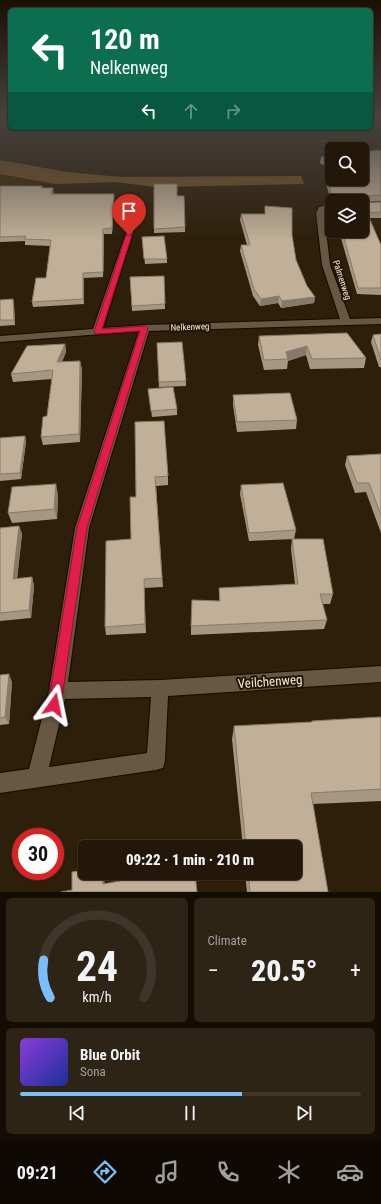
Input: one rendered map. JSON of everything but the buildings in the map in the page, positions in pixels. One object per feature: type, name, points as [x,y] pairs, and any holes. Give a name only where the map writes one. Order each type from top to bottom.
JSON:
[{"type":"street","points":[[97,332],[138,207]]},
{"type":"street","name":"Palmenweg","points":[[325,207],[321,208],[320,213],[326,265],[346,322]]},
{"type":"street","name":"Nelkenweg","points":[[0,339],[145,328],[381,321]]},
{"type":"street","points":[[37,777],[58,691],[82,528],[145,328]]},
{"type":"street","name":"Veilchenweg","points":[[58,691],[160,688],[381,674]]},
{"type":"street","points":[[0,783],[156,762],[160,688]]},
{"type":"shaded area","points":[[0,160],[67,172],[121,177],[301,176],[304,184],[155,187],[116,182],[56,184],[0,174]]},
{"type":"shaded area","points":[[0,174],[56,184],[0,185]]},
{"type":"route","points":[[54,705],[58,691],[82,528],[145,328],[97,332],[129,235]]}]
